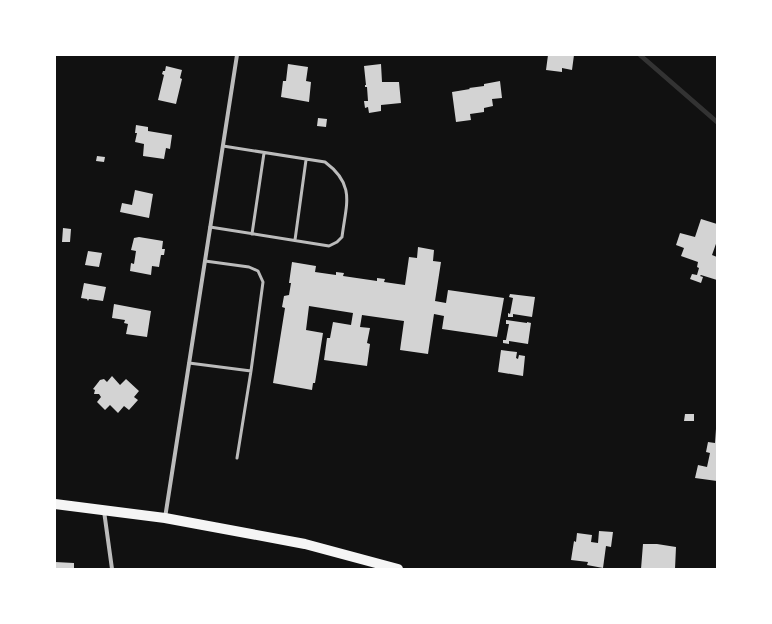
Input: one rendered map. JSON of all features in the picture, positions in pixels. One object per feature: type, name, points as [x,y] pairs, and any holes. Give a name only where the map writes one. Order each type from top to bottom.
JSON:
[{"type":"main road","points":[[55,504],[165,518],[305,544],[398,569]]},
{"type":"street","points":[[165,518],[237,55]]},
{"type":"street","points":[[104,511],[112,569]]},
{"type":"lane","points":[[210,227],[329,246],[337,242],[342,237],[347,194],[343,182],[336,171],[325,162],[223,146]]},
{"type":"lane","points":[[252,234],[264,153]]},
{"type":"lane","points":[[295,240],[306,160]]},
{"type":"lane","points":[[205,261],[249,267],[258,271],[263,282],[237,458]]},
{"type":"lane","points":[[189,363],[251,371]]},
{"type":"building","points":[[548,55],[574,55],[572,70],[562,68],[562,72],[546,70]]},
{"type":"building","points":[[288,64],[308,67],[306,81],[311,82],[309,102],[281,97],[283,81],[286,81]]},
{"type":"building","points":[[381,64],[382,82],[399,82],[401,103],[381,105],[381,111],[369,113],[368,107],[365,108],[364,101],[368,101],[367,87],[365,87],[364,66]]},
{"type":"building","points":[[166,66],[182,70],[180,78],[182,79],[176,104],[158,100],[164,75],[162,74],[163,71],[165,71]]},
{"type":"building","points":[[500,81],[502,98],[492,99],[493,106],[484,108],[484,112],[470,114],[471,120],[456,122],[452,92],[484,86],[484,84]]},
{"type":"building","points":[[318,118],[327,119],[326,127],[317,126]]},
{"type":"building","points":[[136,125],[148,127],[148,131],[172,135],[170,149],[166,148],[164,159],[143,156],[144,144],[135,142],[137,133],[135,133]]},
{"type":"building","points":[[97,156],[105,157],[104,162],[96,161]]},
{"type":"building","points":[[135,190],[153,194],[149,218],[120,212],[122,203],[132,205]]},
{"type":"building","points":[[701,219],[717,224],[717,241],[712,255],[717,257],[717,280],[701,275],[700,276],[703,277],[701,283],[690,279],[692,274],[697,275],[699,268],[697,267],[698,262],[681,256],[684,248],[676,245],[680,233],[695,237]]},
{"type":"building","points":[[63,228],[71,229],[70,242],[62,242]]},
{"type":"building","points":[[139,237],[163,241],[162,249],[165,249],[164,255],[161,255],[159,267],[152,266],[151,275],[130,271],[131,263],[134,264],[136,251],[131,250],[134,238]]},
{"type":"building","points":[[418,247],[434,250],[433,261],[441,262],[435,301],[446,303],[448,290],[504,298],[497,337],[442,329],[444,316],[434,314],[428,354],[400,350],[404,321],[362,315],[360,327],[370,328],[367,343],[370,344],[367,366],[324,360],[327,338],[330,338],[333,322],[351,325],[353,313],[309,306],[306,330],[323,333],[315,383],[313,383],[312,390],[273,383],[285,308],[282,307],[284,296],[289,295],[292,262],[316,266],[315,272],[336,275],[336,272],[344,273],[343,276],[377,281],[377,278],[385,279],[384,282],[405,285],[409,257],[417,258]]},
{"type":"building","points":[[88,251],[102,253],[99,267],[85,265]]},
{"type":"building","points":[[84,283],[106,287],[103,301],[89,299],[88,301],[87,299],[81,298]]},
{"type":"building","points":[[510,294],[535,297],[532,317],[513,314],[513,317],[508,317],[513,298],[509,297]]},
{"type":"building","points":[[114,304],[151,311],[147,337],[126,334],[128,324],[124,323],[125,320],[112,318]]},
{"type":"building","points":[[506,320],[531,323],[528,344],[509,341],[509,344],[503,343],[503,340],[506,340],[509,324],[506,324]]},
{"type":"building","points":[[501,350],[517,352],[516,358],[518,359],[519,355],[525,356],[523,376],[498,372]]},
{"type":"building","points":[[112,376],[120,385],[126,379],[139,391],[134,397],[138,400],[129,410],[124,406],[118,413],[110,405],[105,410],[97,402],[101,397],[99,394],[94,394],[95,390],[93,389],[100,380],[104,379],[107,382]]},
{"type":"building","points":[[685,414],[694,414],[694,421],[684,421]]},
{"type":"building","points":[[716,429],[717,481],[695,478],[698,465],[707,467],[710,453],[706,452],[708,442],[715,443]]},
{"type":"building","points":[[599,531],[613,532],[611,547],[606,546],[603,568],[587,565],[588,562],[571,560],[577,533],[592,535],[591,542],[598,543]]},
{"type":"building","points":[[643,544],[657,544],[676,547],[675,569],[641,569]]},
{"type":"building","points":[[55,562],[74,563],[74,569],[55,569]]},
{"type":"waterway","points":[[640,55],[717,122]]}]
